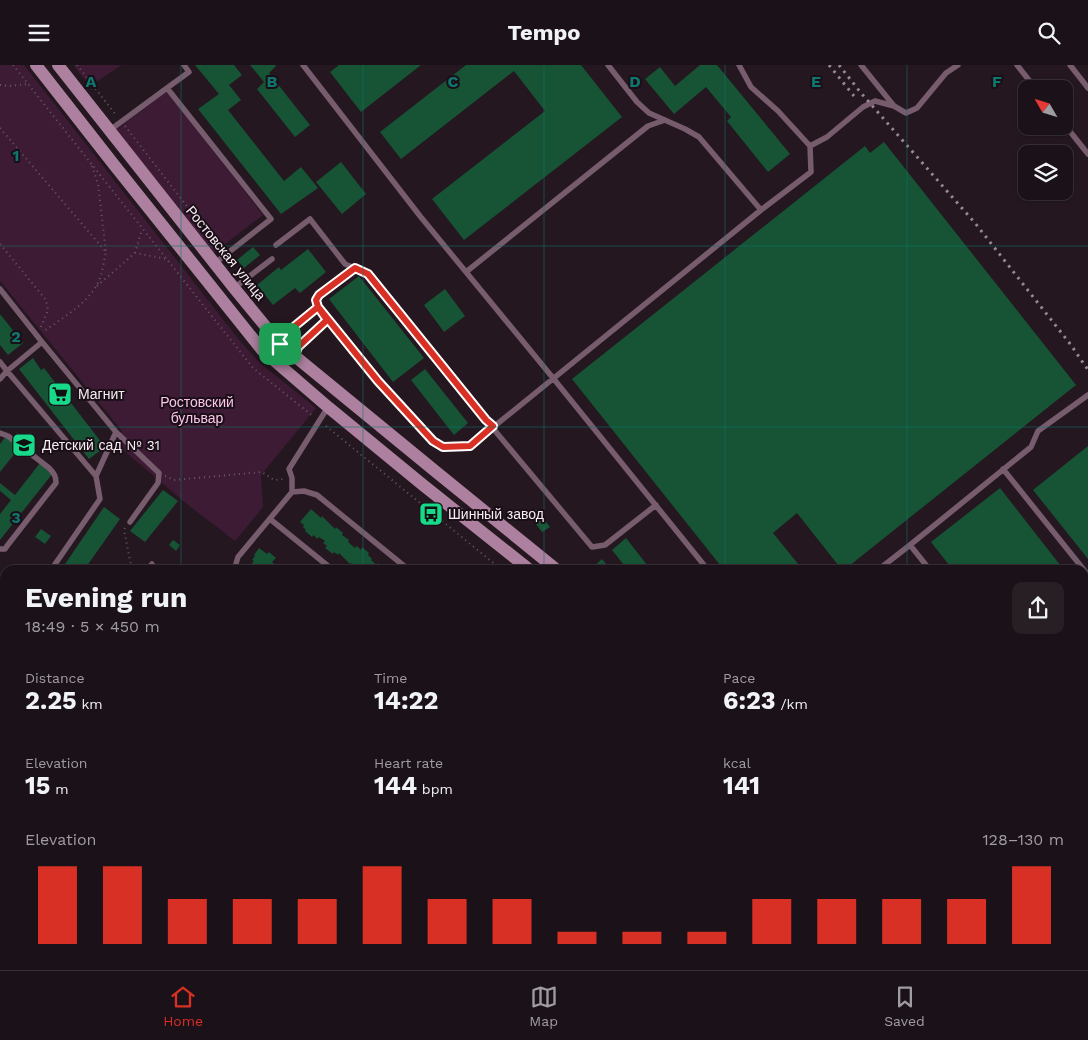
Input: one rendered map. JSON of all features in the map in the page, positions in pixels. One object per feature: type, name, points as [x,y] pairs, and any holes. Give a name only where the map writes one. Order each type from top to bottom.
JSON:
[{"type":"street","points":[[36,65],[262,350],[328,407],[524,565]]},
{"type":"street","name":"Ростовская улица","points":[[58,65],[280,344],[551,565]]},
{"type":"street","points":[[269,356],[280,344]]},
{"type":"lane","points":[[110,130],[189,72],[184,65]]},
{"type":"lane","points":[[303,65],[420,216],[704,565]]},
{"type":"lane","points":[[608,65],[649,113],[699,137],[761,210]]},
{"type":"lane","points":[[355,268],[319,295],[316,300],[318,307],[378,381],[433,441],[443,447],[470,446],[761,210],[811,172],[810,145],[778,111],[751,87],[739,65]]},
{"type":"lane","points":[[861,65],[894,106]]},
{"type":"lane","points":[[810,145],[826,137],[863,107],[875,101],[894,106],[906,113],[917,108],[946,73],[958,65]]},
{"type":"lane","points":[[1017,65],[1029,80]]},
{"type":"lane","points":[[1070,65],[1088,88]]},
{"type":"lane","points":[[167,88],[271,219],[215,263]]},
{"type":"lane","points":[[466,272],[648,126],[665,120]]},
{"type":"lane","points":[[1073,135],[1088,155]]},
{"type":"lane","points":[[276,245],[310,219],[345,264],[368,274],[592,547],[605,545],[656,505]]},
{"type":"lane","points":[[234,288],[272,259]]},
{"type":"lane","points":[[0,289],[116,432],[159,473],[158,483],[130,523]]},
{"type":"lane","points":[[280,344],[290,330],[318,307]]},
{"type":"lane","points":[[295,356],[298,347],[327,320]]},
{"type":"lane","points":[[0,379],[42,342]]},
{"type":"lane","points":[[0,363],[96,476],[100,499],[54,565]]},
{"type":"lane","points":[[884,565],[1031,447],[1038,431],[1088,395]]},
{"type":"lane","points":[[236,565],[238,557],[292,492],[292,478],[289,469],[328,407]]},
{"type":"lane","points":[[96,476],[116,432]]},
{"type":"lane","points":[[0,433],[8,436],[49,468],[56,477],[56,483],[5,549],[0,549]]},
{"type":"lane","points":[[1003,469],[1080,565]]},
{"type":"lane","points":[[292,492],[304,491],[317,495],[403,565]]},
{"type":"lane","points":[[270,519],[327,565]]},
{"type":"lane","points":[[910,545],[926,565]]},
{"type":"path","points":[[0,85],[28,84]]},
{"type":"path","points":[[0,128],[106,252]]},
{"type":"path","points":[[38,336],[80,306],[101,277],[106,252],[98,184],[90,163]]},
{"type":"path","points":[[95,287],[135,253],[142,229]]},
{"type":"path","points":[[0,244],[46,300],[48,310],[38,336]]},
{"type":"path","points":[[135,253],[167,259]]},
{"type":"path","points":[[159,473],[174,481],[262,472],[274,480],[292,478]]},
{"type":"path","points":[[130,523],[124,529],[131,565]]},
{"type":"green space","name":"Ростовский бульвар","points":[[0,65],[24,65],[240,341],[260,363],[316,408],[261,475],[263,507],[235,541],[187,504],[116,444],[122,431],[0,281]]},
{"type":"green space","points":[[73,65],[122,65],[91,87]]},
{"type":"green space","points":[[167,91],[263,215],[212,254],[115,131]]},
{"type":"building","points":[[195,65],[234,65],[242,75],[229,85],[241,100],[228,110],[284,181],[301,167],[318,188],[281,214],[198,109],[219,94]]},
{"type":"building","points":[[250,65],[276,66],[269,73],[310,125],[295,137],[257,89],[264,82]]},
{"type":"building","points":[[339,65],[421,65],[361,112],[330,72]]},
{"type":"building","points":[[466,65],[581,65],[622,117],[464,240],[432,199],[545,111],[514,71],[401,159],[380,132]]},
{"type":"building","points":[[700,65],[717,65],[790,154],[768,172],[727,121],[731,117],[706,87],[674,114],[645,79],[660,67],[675,86]]},
{"type":"building","points":[[884,142],[1076,385],[850,565],[838,565],[797,513],[773,533],[799,565],[720,565],[572,379],[865,146],[870,153]]},
{"type":"building","points":[[341,162],[366,194],[342,214],[316,182]]},
{"type":"building","points":[[253,247],[260,255],[244,268],[237,260]]},
{"type":"building","points":[[308,249],[326,272],[300,293],[295,288],[273,305],[257,285],[279,267],[281,270]]},
{"type":"building","points":[[359,276],[424,358],[393,382],[329,299]]},
{"type":"building","points":[[445,289],[465,316],[444,332],[424,305]]},
{"type":"building","points":[[0,314],[23,343],[8,355],[0,345]]},
{"type":"building","points":[[33,358],[41,370],[44,368],[105,447],[89,459],[19,369]]},
{"type":"building","points":[[425,369],[468,423],[454,435],[411,380]]},
{"type":"building","points":[[6,436],[20,447],[0,472],[0,444]]},
{"type":"building","points":[[1088,446],[1088,559],[1033,490]]},
{"type":"building","points":[[40,463],[53,473],[0,540],[0,514],[11,500],[0,491],[0,483],[15,495]]},
{"type":"building","points":[[1000,488],[1060,565],[949,565],[931,542]]},
{"type":"building","points":[[163,490],[178,501],[145,542],[130,531]]},
{"type":"building","points":[[104,507],[120,519],[88,565],[64,565]]},
{"type":"building","points":[[311,509],[321,518],[322,516],[335,529],[336,527],[343,533],[342,535],[355,548],[357,546],[361,550],[362,547],[369,553],[368,555],[371,560],[377,565],[350,564],[339,553],[338,555],[334,552],[333,554],[325,548],[327,546],[323,543],[325,541],[319,537],[317,539],[314,535],[312,537],[305,531],[304,525],[300,522]]},
{"type":"building","points":[[536,509],[550,527],[542,532],[529,515]]},
{"type":"building","points":[[41,529],[51,536],[45,544],[35,537]]},
{"type":"building","points":[[626,538],[647,565],[624,565],[612,550]]},
{"type":"building","points":[[173,540],[180,545],[176,551],[169,545]]},
{"type":"building","points":[[259,548],[267,554],[269,552],[276,558],[272,562],[273,565],[251,565],[254,561],[252,560]]},
{"type":"building","points":[[602,559],[607,565],[595,565]]},
{"type":"railway","points":[[829,65],[854,96]]},
{"type":"railway","points":[[839,65],[861,93],[975,223],[1071,345],[1088,370]]},
{"type":"place","name":"Магнит","points":[[60,394]]},
{"type":"place","name":"Детский сад № 31","points":[[24,445]]},
{"type":"place","name":"Шинный завод","points":[[431,514]]},
{"type":"route","points":[[280,344],[290,330],[318,307],[378,381],[433,441],[443,447],[470,446],[493,426],[486,420],[368,274],[355,268],[319,295],[316,300],[318,307],[327,320],[298,347],[295,356],[280,344]]}]
